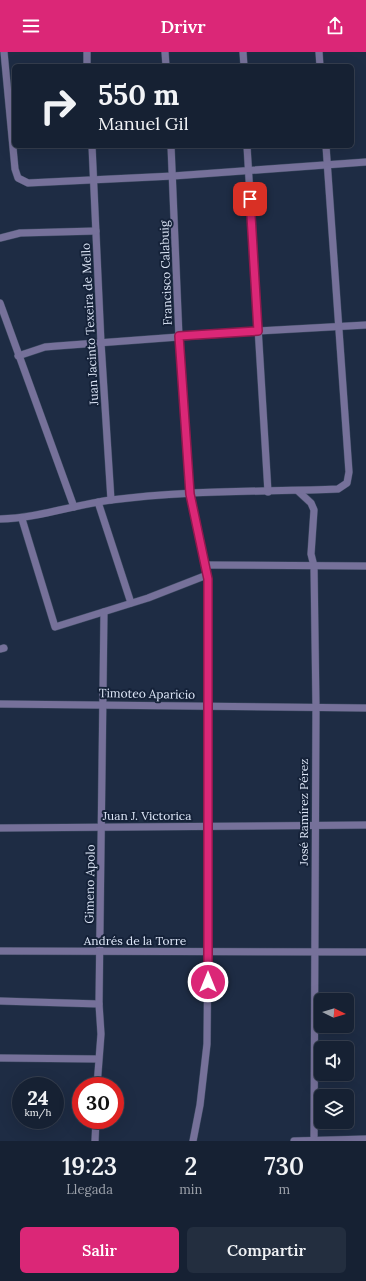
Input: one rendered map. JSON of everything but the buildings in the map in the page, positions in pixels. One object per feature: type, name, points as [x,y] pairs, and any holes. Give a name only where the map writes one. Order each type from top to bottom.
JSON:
[{"type":"street","points":[[4,52],[12,137]]},
{"type":"street","points":[[87,52],[87,64]]},
{"type":"street","points":[[166,52],[166,64]]},
{"type":"street","points":[[243,52],[244,64]]},
{"type":"street","points":[[320,52],[320,64]]},
{"type":"street","points":[[13,148],[15,169],[18,178],[28,183],[173,176],[366,162]]},
{"type":"street","name":"Juan Jacinto Texeira de Mello","points":[[92,148],[101,343],[111,500]]},
{"type":"street","name":"Francisco Calabuig","points":[[171,148],[179,336],[190,494],[207,575],[209,827],[207,1044],[194,1141]]},
{"type":"street","points":[[247,148],[268,492]]},
{"type":"street","points":[[0,519],[22,519],[111,500],[190,494],[338,489],[347,483],[349,472],[326,148]]},
{"type":"street","points":[[0,238],[20,233],[96,231]]},
{"type":"street","points":[[0,304],[74,507]]},
{"type":"street","points":[[18,356],[45,347],[179,336],[366,325]]},
{"type":"street","name":"José Ramírez Pérez","points":[[298,491],[310,503],[314,510],[311,554],[314,566],[316,708],[314,1140]]},
{"type":"street","points":[[98,502],[131,603]]},
{"type":"street","points":[[22,519],[55,627],[131,603],[207,575]]},
{"type":"street","points":[[206,566],[366,566]]},
{"type":"street","name":"Gimeno Apolo","points":[[97,1077],[101,1034],[99,1004],[104,612]]},
{"type":"street","name":"Timoteo Aparicio","points":[[0,704],[208,705],[366,708]]},
{"type":"street","name":"Juan J. Victorica","points":[[0,828],[366,825]]},
{"type":"street","name":"Andrés de la Torre","points":[[0,951],[366,952]]},
{"type":"street","points":[[0,1001],[99,1004]]},
{"type":"street","points":[[0,1058],[98,1059]]},
{"type":"street","points":[[95,1141],[96,1129]]},
{"type":"street","points":[[294,1141],[366,1139]]},
{"type":"route","points":[[208,982],[208,579],[190,494],[179,336],[258,331],[250,199]]}]
